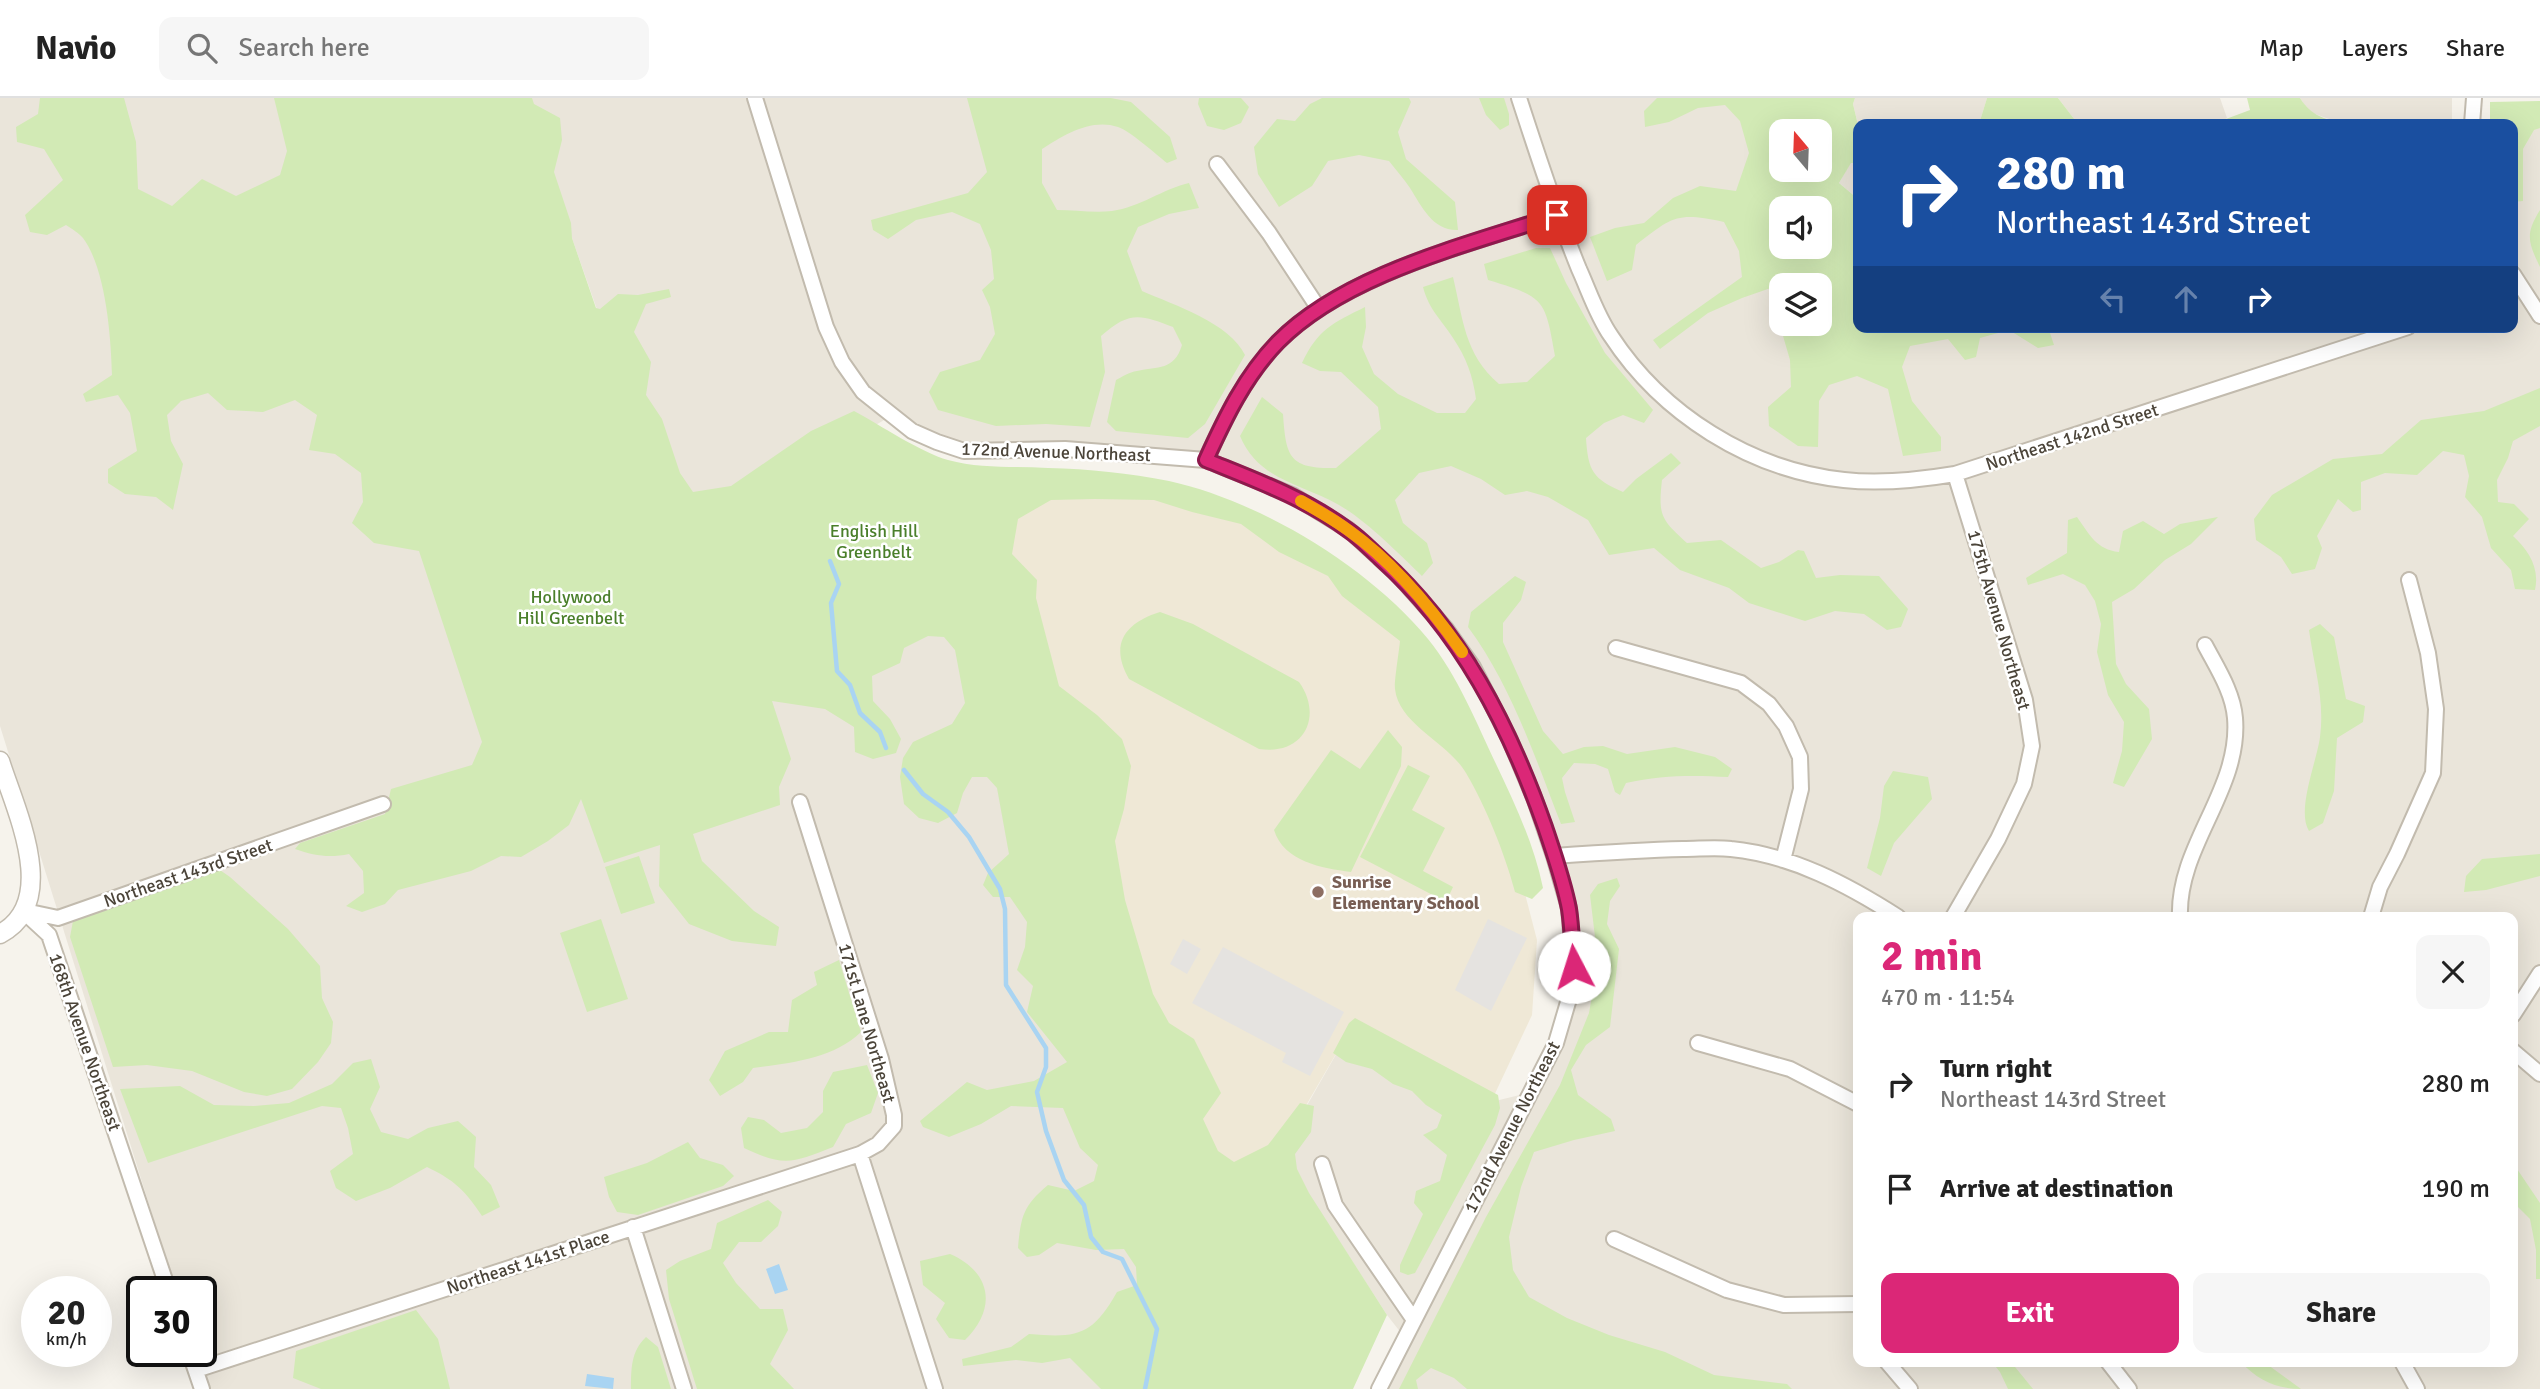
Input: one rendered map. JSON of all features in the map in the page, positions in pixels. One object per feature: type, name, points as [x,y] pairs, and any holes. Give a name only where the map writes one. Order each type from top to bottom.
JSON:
[{"type":"street","name":"172nd Avenue Northeast","points":[[755,98],[826,327],[842,362],[863,392],[882,409],[912,431],[964,451],[1065,449],[1206,460],[1292,495],[1349,530],[1410,587],[1446,629],[1473,667],[1510,740],[1555,856],[1569,908],[1574,967],[1571,992],[1556,1043],[1379,1389]]},
{"type":"street","name":"Northeast 142nd Street","points":[[1519,98],[1557,215],[1594,303],[1610,335],[1634,368],[1660,395],[1692,421],[1770,463],[1813,475],[1845,480],[1921,480],[1955,474],[2390,333]]},
{"type":"street","points":[[2472,119],[2474,98]]},
{"type":"street","points":[[1217,164],[1269,233],[1319,309]]},
{"type":"street","points":[[1206,460],[1229,409],[1254,372],[1279,342],[1319,309],[1353,288],[1382,275],[1557,215]]},
{"type":"street","points":[[2518,287],[2540,316]]},
{"type":"street","name":"175th Avenue Northeast","points":[[1955,474],[2025,700],[2032,746],[2024,783],[1998,839],[1955,912]]},
{"type":"street","points":[[2372,912],[2380,887],[2433,773],[2436,709],[2428,653],[2409,580]]},
{"type":"street","points":[[2180,912],[2185,876],[2227,777],[2234,749],[2235,718],[2231,695],[2205,645]]},
{"type":"street","points":[[1616,648],[1741,683],[1769,704],[1786,726],[1800,757],[1801,789],[1783,860]]},
{"type":"street","points":[[0,761],[29,853],[32,889],[23,911],[7,931],[0,934]]},
{"type":"street","name":"171st Lane Northeast","points":[[800,802],[878,1048],[894,1115],[894,1126],[878,1144],[860,1154]]},
{"type":"street","name":"Northeast 143rd Street","points":[[23,911],[58,918],[383,804]]},
{"type":"street","points":[[1555,856],[1647,850],[1731,849],[1783,860],[1844,886],[1889,912]]},
{"type":"street","name":"168th Avenue Northeast","points":[[23,911],[49,935],[164,1276]]},
{"type":"street","points":[[2518,1007],[2540,973]]},
{"type":"street","points":[[1698,1043],[1790,1069],[1853,1101]]},
{"type":"street","points":[[2518,1055],[2540,1074]]},
{"type":"street","points":[[860,1154],[935,1389]]},
{"type":"street","name":"Northeast 141st Place","points":[[195,1370],[860,1154]]},
{"type":"street","points":[[1322,1164],[1335,1205],[1414,1321]]},
{"type":"street","points":[[634,1227],[684,1389]]},
{"type":"street","points":[[1614,1239],[1727,1290],[1784,1305],[1853,1304]]},
{"type":"street","points":[[194,1367],[202,1389]]},
{"type":"street","points":[[1892,1367],[1910,1389]]},
{"type":"street","points":[[2112,1367],[2129,1389]]},
{"type":"street","points":[[2405,1367],[2417,1389]]},
{"type":"shaded area","points":[[0,98],[278,98],[495,768],[951,621],[1183,1389],[207,1389],[200,1367],[217,1367],[217,1276],[171,1276],[0,726]]},
{"type":"shaded area","points":[[523,98],[1743,98],[1769,197],[1769,259],[1790,259],[1799,273],[1769,273],[1769,336],[1824,336],[1828,349],[1877,333],[2518,333],[2518,126],[2540,119],[2540,1389],[1379,1389],[1405,1338],[1387,1315],[1281,1151],[1351,1028],[1491,1102],[1532,1092],[1556,1043],[1574,967],[1554,856],[1473,667],[1349,530],[1206,460],[964,451],[891,416],[678,541]]},
{"type":"shaded area","points":[[1855,98],[1987,98],[1981,119],[1857,119],[1853,104]]},
{"type":"shaded area","points":[[2058,98],[2220,98],[2227,118],[2225,119],[2074,119]]},
{"type":"shaded area","points":[[2300,98],[2452,98],[2452,119],[2329,119],[2309,112]]},
{"type":"shaded area","points":[[1851,162],[1853,162],[1853,195],[1839,183]]},
{"type":"shaded area","name":"Sunrise Elementary School","points":[[1007,474],[1187,489],[1273,520],[1332,563],[1394,620],[1512,844],[1537,940],[1532,1015],[1491,1102],[1351,1028],[1225,1245],[1004,561]]},
{"type":"shaded area","points":[[1488,919],[1527,938],[1491,1011],[1455,990]]},
{"type":"shaded area","points":[[1183,939],[1201,949],[1187,974],[1170,964]]},
{"type":"shaded area","points":[[1223,947],[1344,1012],[1310,1076],[1282,1062],[1286,1053],[1192,1003]]},
{"type":"green space","points":[[40,98],[124,98],[136,142],[138,189],[172,206],[202,179],[236,196],[280,175],[287,151],[274,98],[532,98],[534,104],[560,118],[562,140],[554,172],[571,223],[572,238],[596,308],[600,309],[618,294],[638,295],[669,289],[671,297],[646,304],[634,332],[651,362],[646,395],[662,419],[680,473],[693,492],[731,486],[811,431],[854,411],[926,451],[960,463],[1139,476],[1169,481],[1240,504],[1310,540],[1344,563],[1404,612],[1439,653],[1448,668],[1510,794],[1529,840],[1543,888],[1532,899],[1515,892],[1494,831],[1466,773],[1448,752],[1405,713],[1399,702],[1395,685],[1400,641],[1342,596],[1328,576],[1279,552],[1241,524],[1154,500],[1051,500],[1018,519],[1012,554],[1037,580],[1036,598],[1059,686],[1097,715],[1122,739],[1131,766],[1124,809],[1115,841],[1125,900],[1153,994],[1169,1023],[1194,1039],[1221,1093],[1203,1119],[1218,1151],[1234,1162],[1268,1145],[1300,1103],[1314,1106],[1311,1132],[1295,1154],[1297,1169],[1309,1193],[1387,1315],[1353,1389],[1101,1389],[1070,1358],[1042,1363],[1016,1360],[963,1366],[962,1359],[1011,1347],[1029,1334],[1060,1335],[1082,1331],[1100,1318],[1117,1292],[1137,1285],[1136,1267],[1124,1249],[1096,1250],[1057,1243],[1039,1255],[1027,1257],[1018,1248],[1025,1212],[1033,1199],[1048,1185],[1074,1191],[1094,1181],[1098,1165],[1080,1148],[1063,1108],[1011,1106],[981,1124],[949,1137],[923,1127],[920,1121],[967,1082],[987,1090],[1034,1081],[1067,1062],[1027,1012],[1033,986],[1017,970],[1025,947],[1027,922],[1010,897],[993,897],[983,885],[988,873],[1009,854],[997,788],[987,777],[972,777],[963,793],[957,813],[938,823],[919,818],[904,804],[900,777],[903,758],[913,742],[952,724],[965,703],[955,650],[944,637],[928,636],[904,648],[900,663],[872,676],[873,701],[890,719],[901,739],[896,753],[873,759],[855,752],[854,727],[825,709],[772,701],[791,759],[779,787],[780,805],[693,834],[702,861],[754,911],[779,927],[776,946],[732,941],[689,924],[659,886],[660,845],[604,863],[581,799],[569,825],[521,857],[501,856],[471,871],[398,890],[385,904],[362,912],[346,906],[364,893],[363,871],[349,854],[322,856],[295,849],[300,843],[385,814],[391,789],[472,765],[482,742],[419,551],[374,543],[352,523],[363,502],[361,473],[335,454],[309,450],[317,415],[295,400],[263,412],[227,410],[208,393],[181,401],[167,415],[171,441],[183,464],[173,510],[156,497],[125,494],[108,483],[108,469],[137,451],[130,413],[118,395],[86,402],[83,394],[112,375],[106,304],[97,267],[91,251],[75,231],[66,225],[47,235],[30,232],[25,215],[63,180],[44,149],[17,142],[16,127],[38,114]]},
{"type":"green space","points":[[967,98],[1111,98],[1131,102],[1170,137],[1177,159],[1167,163],[1118,127],[1098,125],[1078,129],[1042,149],[1042,183],[1057,210],[1098,212],[1132,206],[1189,183],[1199,208],[1169,214],[1138,227],[1127,251],[1142,291],[1214,324],[1238,344],[1245,355],[1205,424],[1188,438],[1116,431],[1107,422],[1116,380],[1131,372],[1170,363],[1182,345],[1173,327],[1152,319],[1135,317],[1119,322],[1101,336],[1105,372],[1090,427],[1046,424],[996,426],[938,410],[929,392],[940,372],[980,360],[995,334],[990,307],[982,290],[994,279],[991,250],[980,224],[952,212],[916,220],[888,239],[873,230],[871,220],[968,193],[987,172]]},
{"type":"green space","points":[[1199,98],[1241,98],[1249,107],[1241,123],[1224,130],[1207,126],[1198,104]]},
{"type":"green space","points":[[1322,98],[1409,98],[1411,102],[1398,132],[1406,159],[1455,202],[1458,230],[1442,227],[1429,217],[1389,161],[1359,155],[1328,161],[1312,186],[1279,207],[1258,174],[1254,147],[1277,119],[1295,121],[1310,104]]},
{"type":"green space","points":[[1479,98],[1504,98],[1509,125],[1500,130],[1486,115]]},
{"type":"green space","points":[[1657,98],[1855,98],[1853,104],[1857,119],[1853,119],[1853,163],[1839,183],[1853,195],[1853,333],[1998,333],[1980,338],[1976,357],[1965,360],[1948,339],[1910,346],[1902,367],[1912,401],[1941,437],[1941,451],[1903,456],[1888,389],[1857,376],[1829,385],[1819,401],[1818,447],[1798,446],[1769,426],[1768,407],[1791,387],[1790,360],[1783,336],[1832,336],[1832,273],[1769,273],[1769,289],[1708,313],[1660,349],[1653,340],[1742,277],[1739,251],[1724,222],[1685,217],[1668,222],[1636,245],[1632,270],[1607,281],[1590,237],[1615,228],[1644,223],[1673,198],[1700,186],[1736,191],[1749,153],[1740,121],[1725,105],[1698,108],[1669,122],[1645,127],[1644,111]]},
{"type":"green space","points":[[1987,98],[2058,98],[2074,119],[1981,119]]},
{"type":"green space","points":[[2247,98],[2300,98],[2317,115],[2327,119],[2226,119],[2250,110]]},
{"type":"green space","points":[[2540,101],[2540,128],[2534,130],[2523,149],[2523,201],[2518,202],[2518,119],[2490,119],[2490,102]]},
{"type":"green space","points":[[2540,210],[2540,267],[2533,251],[2530,232]]},
{"type":"green space","points":[[1536,248],[1550,248],[1605,353],[1653,410],[1644,423],[1623,415],[1604,423],[1586,438],[1588,459],[1599,478],[1623,492],[1671,453],[1681,463],[1662,480],[1661,509],[1667,522],[1687,543],[1721,540],[1761,568],[1779,562],[1798,550],[1804,551],[1816,578],[1840,575],[1879,576],[1908,609],[1901,627],[1887,630],[1864,614],[1835,611],[1805,621],[1749,603],[1729,588],[1680,570],[1654,548],[1609,555],[1588,520],[1548,497],[1527,491],[1505,495],[1481,479],[1451,466],[1419,473],[1395,500],[1403,523],[1427,543],[1433,563],[1422,576],[1350,512],[1282,479],[1258,462],[1248,451],[1240,436],[1262,397],[1283,414],[1286,441],[1293,458],[1308,466],[1336,468],[1381,429],[1378,407],[1341,372],[1320,371],[1302,363],[1314,342],[1328,328],[1365,307],[1366,327],[1362,347],[1374,374],[1398,394],[1437,413],[1465,413],[1476,399],[1471,375],[1462,352],[1432,308],[1423,287],[1453,277],[1467,335],[1478,360],[1499,384],[1527,382],[1555,356],[1544,311],[1532,296],[1488,280],[1484,264]]},
{"type":"green space","points":[[2014,333],[2050,333],[2054,345],[2038,348]]},
{"type":"green space","points":[[2540,388],[2540,426],[2513,441],[2497,480],[2498,502],[2514,504],[2529,519],[2513,536],[2532,560],[2536,574],[2535,590],[2515,589],[2511,570],[2491,548],[2482,517],[2465,497],[2469,476],[2464,455],[2443,451],[2417,475],[2385,473],[2361,482],[2361,510],[2353,512],[2338,499],[2317,536],[2322,548],[2315,569],[2292,574],[2281,557],[2256,540],[2254,519],[2272,495],[2333,459],[2382,454],[2421,420],[2484,411]]},
{"type":"green space","points":[[2077,517],[2099,545],[2119,552],[2123,531],[2143,521],[2164,534],[2180,524],[2218,517],[2191,544],[2165,560],[2134,589],[2112,602],[2116,664],[2126,684],[2149,709],[2152,739],[2124,787],[2113,783],[2122,751],[2124,722],[2108,695],[2097,652],[2101,624],[2095,601],[2085,585],[2063,574],[2028,585],[2026,578],[2067,553],[2068,520]]},
{"type":"green space","points":[[1515,576],[1526,582],[1521,600],[1503,623],[1503,642],[1543,731],[1563,754],[1584,747],[1603,746],[1627,754],[1675,747],[1715,757],[1732,769],[1728,777],[1677,776],[1639,780],[1626,783],[1620,795],[1615,792],[1608,769],[1595,764],[1574,763],[1562,778],[1575,822],[1561,824],[1509,697],[1468,627],[1471,612]]},
{"type":"green space","points":[[1160,612],[1193,624],[1299,682],[1306,695],[1309,720],[1298,740],[1274,750],[1259,749],[1129,679],[1120,655],[1124,636],[1138,622]]},
{"type":"green space","points":[[2320,624],[2334,637],[2346,699],[2365,706],[2363,722],[2337,738],[2334,791],[2323,823],[2309,831],[2305,811],[2306,798],[2321,723],[2320,697],[2309,630]]},
{"type":"green space","points":[[1388,730],[1402,747],[1401,766],[1351,872],[1305,862],[1286,850],[1274,830],[1331,750],[1360,769]]},
{"type":"green space","points":[[1408,765],[1430,776],[1412,810],[1445,828],[1423,871],[1453,887],[1446,902],[1360,857]]},
{"type":"green space","points":[[1893,771],[1928,777],[1932,799],[1894,843],[1881,876],[1867,868],[1880,818],[1884,786]]},
{"type":"green space","points":[[2540,854],[2540,876],[2486,890],[2464,892],[2466,876],[2482,859]]},
{"type":"green space","points":[[639,856],[655,903],[621,914],[605,867]]},
{"type":"green space","points":[[217,868],[288,929],[320,966],[322,998],[333,1022],[331,1043],[318,1062],[292,1089],[267,1096],[244,1092],[192,1071],[147,1065],[113,1067],[70,937],[73,921],[81,915]]},
{"type":"green space","points":[[1617,878],[1620,886],[1610,901],[1607,924],[1619,949],[1610,1027],[1586,1045],[1571,1070],[1578,1095],[1611,1119],[1615,1131],[1534,1152],[1521,1187],[1509,1237],[1513,1270],[1529,1297],[1567,1318],[1609,1335],[1665,1352],[1714,1375],[1787,1384],[1792,1389],[1467,1389],[1454,1378],[1431,1368],[1416,1380],[1418,1389],[1399,1389],[1486,1217],[1560,1085],[1589,1013],[1598,962],[1590,895],[1598,884]]},
{"type":"green space","points":[[601,919],[628,999],[587,1012],[560,933]]},
{"type":"green space","points":[[839,960],[861,1032],[850,1041],[824,1054],[796,1062],[753,1068],[743,1082],[720,1096],[709,1080],[725,1051],[769,1032],[788,1032],[792,1000],[817,985],[814,972]]},
{"type":"green space","points":[[1355,1018],[1498,1095],[1500,1108],[1495,1125],[1415,1273],[1408,1275],[1400,1272],[1400,1265],[1423,1214],[1414,1203],[1416,1191],[1440,1181],[1447,1155],[1423,1135],[1437,1128],[1442,1115],[1426,1105],[1412,1091],[1393,1084],[1372,1069],[1346,1062],[1333,1053],[1349,1023]]},
{"type":"green space","points":[[371,1059],[380,1087],[370,1109],[381,1132],[408,1139],[428,1128],[458,1121],[476,1137],[474,1167],[491,1185],[500,1207],[482,1216],[458,1187],[445,1176],[427,1167],[390,1188],[356,1201],[336,1188],[330,1171],[353,1154],[341,1108],[322,1106],[148,1163],[120,1089],[180,1086],[214,1105],[289,1103],[332,1084],[353,1063]]},
{"type":"green space","points":[[867,1065],[878,1093],[871,1113],[846,1124],[833,1147],[789,1161],[769,1158],[744,1148],[741,1128],[748,1117],[764,1120],[781,1133],[807,1128],[823,1112],[823,1091],[833,1072]]},
{"type":"green space","points":[[688,1142],[700,1158],[723,1165],[734,1176],[723,1186],[638,1215],[617,1212],[609,1197],[604,1177],[647,1163]]},
{"type":"green space","points":[[2518,1170],[2540,1203],[2540,1279],[2536,1279],[2536,1250],[2530,1219],[2518,1207]]},
{"type":"green space","points":[[768,1200],[782,1212],[778,1226],[761,1242],[739,1242],[723,1263],[736,1283],[760,1309],[783,1309],[788,1330],[770,1364],[794,1389],[697,1389],[669,1299],[666,1270],[680,1261],[711,1249],[717,1223]]},
{"type":"green space","points":[[950,1254],[975,1271],[985,1292],[982,1316],[965,1340],[949,1338],[936,1319],[945,1303],[923,1285],[920,1261]]},
{"type":"green space","points":[[416,1310],[438,1339],[450,1389],[321,1389],[293,1378],[296,1351]]},
{"type":"green space","points":[[646,1337],[658,1347],[671,1389],[631,1389],[635,1354]]},
{"type":"green space","points":[[1996,1367],[2015,1367],[2033,1389],[2008,1389]]},
{"type":"green space","points":[[2246,1367],[2271,1367],[2301,1389],[2268,1382]]},
{"type":"water","points":[[779,1264],[788,1290],[775,1294],[766,1269]]},
{"type":"water","points":[[587,1374],[614,1378],[613,1389],[585,1386]]},
{"type":"waterway","points":[[830,561],[839,584],[831,603],[837,671],[850,685],[860,713],[880,732],[886,748]]},
{"type":"waterway","points":[[904,770],[923,794],[948,812],[969,837],[1000,889],[1005,909],[1006,985],[1046,1048],[1046,1067],[1037,1092],[1046,1131],[1064,1180],[1084,1205],[1091,1237],[1103,1252],[1122,1259],[1157,1329],[1145,1389]]},
{"type":"slow traffic","points":[[1301,501],[1349,530],[1401,577],[1462,652]]},
{"type":"place","name":"Sunrise Elementary School","points":[[1318,892]]},
{"type":"route","points":[[1557,215],[1382,275],[1353,288],[1319,309],[1279,342],[1254,372],[1229,409],[1206,460],[1292,495],[1349,530],[1401,577],[1446,629],[1473,667],[1510,740],[1535,800],[1555,856],[1569,908],[1574,967]]},
{"type":"park label","name":"English Hill Greenbelt","points":[[874,541]]},
{"type":"park label","name":"Hollywood Hill Greenbelt","points":[[571,607]]}]
